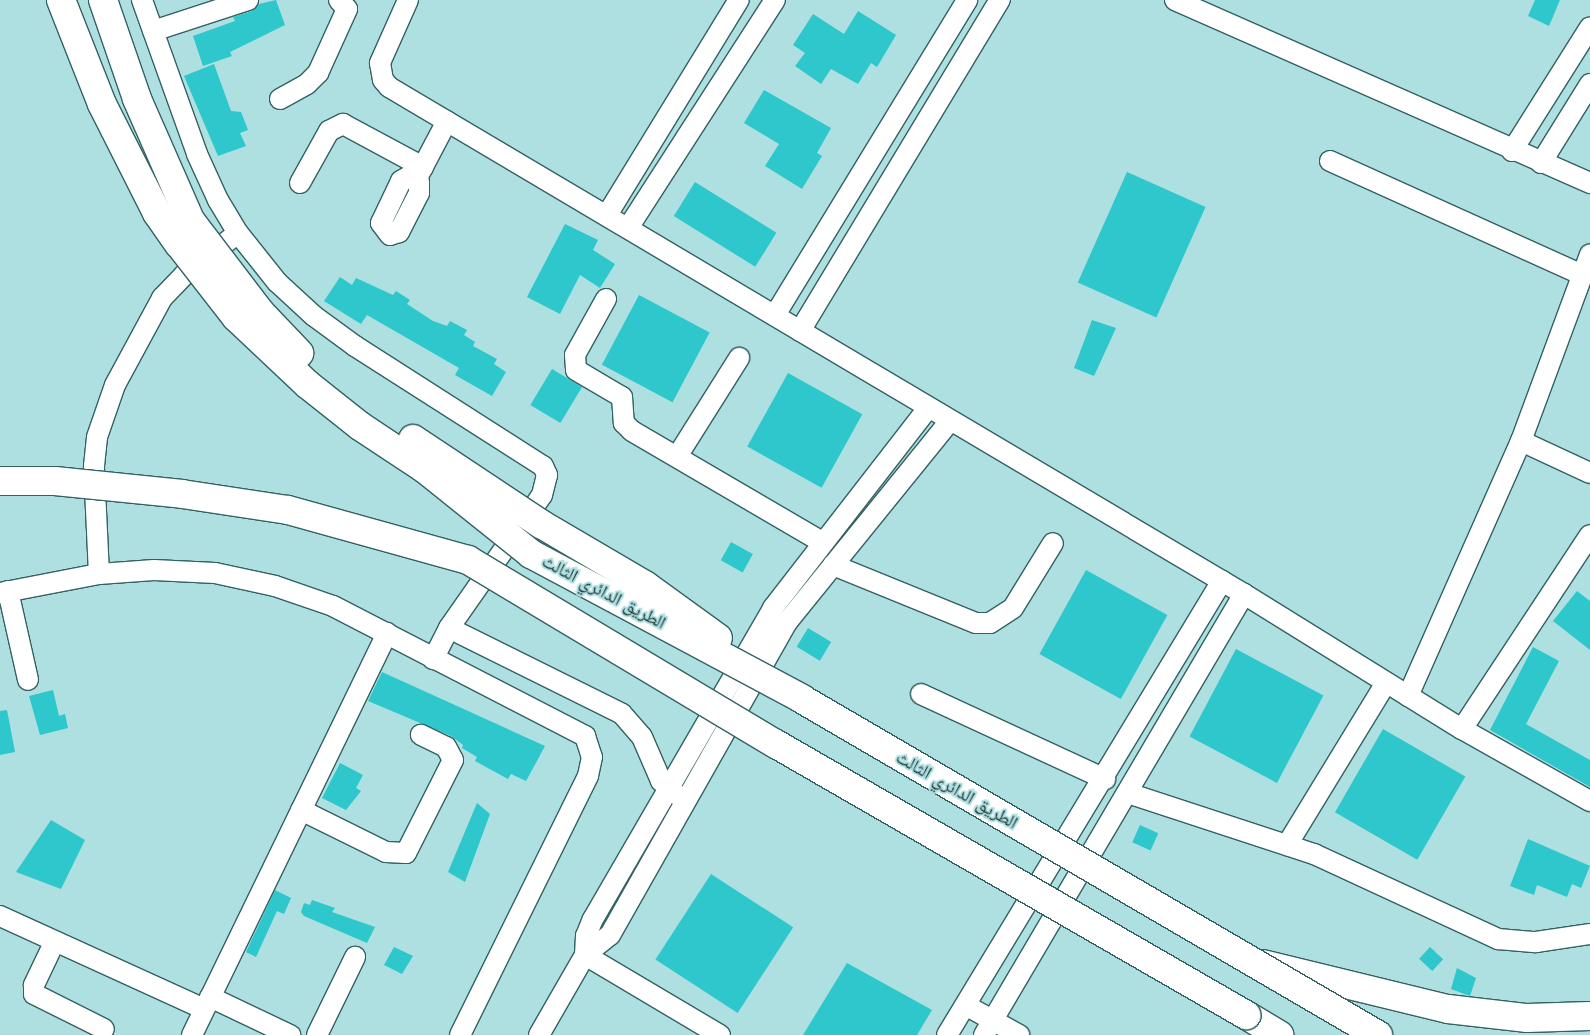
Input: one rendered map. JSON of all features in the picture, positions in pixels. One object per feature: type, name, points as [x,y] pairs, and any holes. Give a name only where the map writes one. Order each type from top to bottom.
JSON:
[{"type":"highway","name":"الطريق الدائري الثالث","points":[[61,0],[102,104],[157,213],[236,317],[307,384],[360,426],[424,469],[532,554],[802,699],[1245,960],[1378,1035]]},
{"type":"highway","points":[[103,0],[141,108],[190,220],[260,312],[316,370],[343,393],[541,524],[645,585],[802,699]]},
{"type":"highway","points":[[0,469],[55,481]]},
{"type":"highway","points":[[0,481],[55,481],[288,510],[468,560],[1254,1025],[1279,1035]]},
{"type":"highway","points":[[1245,960],[1383,993],[1490,1015],[1590,1016]]},
{"type":"street","points":[[142,0],[197,154],[238,233],[277,282],[314,316],[543,466],[547,475],[542,495],[450,628],[434,659]]},
{"type":"street","points":[[153,31],[248,0]]},
{"type":"street","points":[[280,100],[308,84],[318,72],[347,9],[339,0]]},
{"type":"street","points":[[408,0],[382,55],[380,72],[389,87],[1244,594],[1462,729],[1590,800]]},
{"type":"street","points":[[607,215],[739,0]]},
{"type":"street","points":[[628,228],[774,0]]},
{"type":"street","points":[[775,315],[967,0]]},
{"type":"street","points":[[800,331],[1000,0]]},
{"type":"street","points":[[1175,0],[1512,151],[1590,183]]},
{"type":"street","points":[[1512,151],[1590,27]]},
{"type":"street","points":[[1540,163],[1590,84]]},
{"type":"street","points":[[300,183],[329,131],[343,124],[419,173],[447,120]]},
{"type":"street","points":[[1330,161],[1582,275]]},
{"type":"street","points":[[99,574],[94,485],[97,437],[105,411],[150,316],[172,286],[238,233]]},
{"type":"street","points":[[1408,696],[1521,441],[1590,254]]},
{"type":"street","points":[[606,299],[575,355],[573,366],[580,373],[622,397],[627,427],[678,455],[822,542]]},
{"type":"street","points":[[678,455],[739,358]]},
{"type":"street","points":[[585,955],[588,928],[773,608],[822,542],[928,408]]},
{"type":"street","points":[[539,1035],[585,955],[610,936],[788,621],[950,421]]},
{"type":"street","points":[[1521,441],[1590,473]]},
{"type":"street","points":[[1462,729],[1590,535]]},
{"type":"street","points":[[833,565],[976,623],[990,623],[1013,608],[1053,543]]},
{"type":"street","points":[[28,680],[4,592],[99,574],[154,570],[215,574],[266,584],[332,606],[434,659],[577,729],[585,736],[592,757],[588,776],[460,1035]]},
{"type":"street","points":[[947,1035],[967,1006],[1105,779],[1222,581]]},
{"type":"street","points":[[988,1028],[1244,594]]},
{"type":"street","points":[[450,628],[622,714],[642,737],[656,771],[668,789],[686,801]]},
{"type":"street","points":[[192,1035],[387,633]]},
{"type":"street","points":[[1287,845],[1386,683]]},
{"type":"street","points":[[921,694],[1105,779]]},
{"type":"street","points":[[301,810],[386,852],[406,853],[453,760],[446,747],[422,735]]},
{"type":"street","points":[[1128,793],[1337,863],[1498,939],[1536,942],[1590,934]]},
{"type":"street","points":[[0,916],[54,943],[290,1035]]},
{"type":"street","points":[[54,943],[34,985],[34,994],[104,1029]]},
{"type":"street","points":[[585,955],[720,1035]]},
{"type":"street","points":[[317,1035],[355,957]]},
{"type":"street","points":[[967,1006],[988,1028],[1018,1035]]},
{"type":"building","points":[[276,0],[285,25],[230,52],[232,56],[203,66],[193,36],[235,21],[233,17],[252,11],[259,4]]},
{"type":"building","points":[[1535,0],[1560,0],[1549,26],[1528,16]]},
{"type":"building","points":[[858,11],[896,35],[877,67],[871,63],[858,84],[831,69],[821,84],[795,66],[805,53],[793,45],[813,14],[844,34]]},
{"type":"building","points":[[214,64],[231,111],[241,112],[248,130],[240,133],[246,146],[218,156],[184,76]]},
{"type":"building","points":[[764,90],[831,128],[817,153],[822,156],[802,189],[765,166],[779,144],[744,123]]},
{"type":"building","points":[[1127,172],[1206,207],[1156,318],[1078,283]]},
{"type":"building","points":[[695,182],[776,233],[755,267],[674,216]]},
{"type":"building","points":[[565,224],[598,240],[593,250],[615,264],[600,288],[580,275],[560,314],[527,297]]},
{"type":"building","points":[[340,277],[352,285],[356,278],[393,295],[396,291],[410,300],[407,304],[433,321],[447,326],[450,321],[467,330],[464,335],[475,342],[473,346],[497,359],[494,364],[506,372],[492,396],[455,375],[459,368],[367,315],[361,324],[324,301]]},
{"type":"building","points":[[639,295],[710,333],[673,402],[602,365]]},
{"type":"building","points":[[1092,320],[1116,328],[1094,376],[1074,368]]},
{"type":"building","points":[[552,369],[582,387],[560,423],[530,405]]},
{"type":"building","points":[[788,373],[862,414],[822,488],[747,446]]},
{"type":"building","points":[[731,542],[753,554],[743,572],[721,560]]},
{"type":"building","points":[[1086,570],[1167,615],[1121,699],[1039,654]]},
{"type":"building","points":[[1577,591],[1590,601],[1590,650],[1553,621]]},
{"type":"building","points":[[808,628],[831,642],[820,661],[797,647]]},
{"type":"building","points":[[1533,647],[1559,661],[1526,724],[1590,760],[1590,787],[1490,730]]},
{"type":"building","points":[[1236,649],[1323,695],[1277,783],[1190,736]]},
{"type":"building","points":[[382,672],[545,746],[526,781],[511,774],[508,779],[475,761],[477,757],[462,748],[463,745],[451,736],[368,701]]},
{"type":"building","points":[[53,690],[59,716],[65,714],[68,728],[40,735],[29,696]]},
{"type":"building","points":[[7,710],[15,752],[0,755],[0,711]]},
{"type":"building","points":[[1383,729],[1465,776],[1417,860],[1335,812]]},
{"type":"building","points":[[340,763],[363,775],[356,788],[361,791],[346,810],[322,798]]},
{"type":"building","points":[[477,803],[490,814],[465,882],[448,872]]},
{"type":"building","points":[[51,820],[85,840],[61,889],[16,872]]},
{"type":"building","points":[[1140,825],[1158,833],[1151,850],[1132,842]]},
{"type":"building","points":[[1528,839],[1590,866],[1581,888],[1572,884],[1567,897],[1537,885],[1534,895],[1510,886]]},
{"type":"building","points":[[711,874],[793,927],[738,1013],[655,960]]},
{"type":"building","points":[[275,890],[291,898],[284,914],[277,911],[256,957],[246,952]]},
{"type":"building","points":[[312,900],[335,908],[332,912],[375,927],[367,943],[304,916],[301,912],[304,903],[310,905]]},
{"type":"building","points":[[394,947],[413,956],[402,974],[384,965]]},
{"type":"building","points":[[1430,947],[1443,959],[1432,971],[1419,959]]},
{"type":"building","points":[[847,963],[932,1010],[917,1035],[803,1035]]},
{"type":"building","points":[[1457,968],[1476,978],[1470,996],[1451,989]]}]
